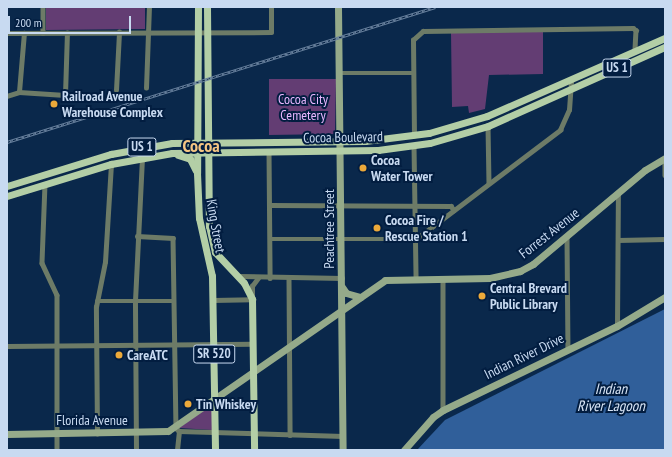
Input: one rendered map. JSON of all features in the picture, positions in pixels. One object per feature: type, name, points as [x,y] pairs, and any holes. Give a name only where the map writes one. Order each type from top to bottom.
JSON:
[{"type":"main road","name":"King Street","points":[[198,7],[197,173],[199,218],[210,262],[217,300],[214,345],[215,450]]},
{"type":"main road","name":"King Street","points":[[207,7],[206,151],[209,226],[215,252],[238,276],[252,299]]},
{"type":"main road","name":"Cocoa Boulevard","points":[[7,186],[56,170],[127,150],[207,141],[341,140],[414,136],[487,116],[665,38]]},
{"type":"main road","name":"Cocoa Boulevard","points":[[7,196],[111,164],[142,157],[172,153],[197,151],[341,150],[414,146],[488,126],[665,47]]},
{"type":"main road","points":[[488,126],[505,108]]},
{"type":"main road","points":[[473,131],[487,116]]},
{"type":"main road","points":[[172,153],[190,159],[197,173]]},
{"type":"main road","points":[[45,184],[56,170]]},
{"type":"main road","name":"SR 520","points":[[252,299],[254,450]]},
{"type":"street","points":[[43,7],[43,33]]},
{"type":"street","points":[[146,88],[149,7]]},
{"type":"street","points":[[7,33],[149,31],[271,32],[270,7]]},
{"type":"street","name":"Peachtree Street","points":[[338,7],[342,207],[343,450]]},
{"type":"street","points":[[414,136],[413,73],[416,35],[423,31],[636,30],[635,51]]},
{"type":"street","points":[[116,90],[119,32]]},
{"type":"street","points":[[19,92],[24,33]]},
{"type":"street","points":[[7,96],[19,92],[64,96],[67,33]]},
{"type":"street","points":[[340,73],[413,73]]},
{"type":"street","points":[[270,239],[416,239],[560,130],[567,116],[571,80]]},
{"type":"street","points":[[488,126],[489,183]]},
{"type":"street","points":[[414,146],[416,278]]},
{"type":"street","points":[[269,151],[270,278]]},
{"type":"street","points":[[136,450],[134,301],[142,157]]},
{"type":"street","points":[[665,158],[665,175]]},
{"type":"street","name":"Forrest Avenue","points":[[178,430],[214,399],[385,280],[416,278],[490,278],[520,271],[567,237],[618,193],[665,158]]},
{"type":"street","points":[[97,434],[97,301],[106,262],[111,164]]},
{"type":"street","points":[[45,184],[42,263],[57,295],[57,450]]},
{"type":"street","points":[[617,326],[618,193]]},
{"type":"street","points":[[270,205],[342,207],[450,206],[454,210]]},
{"type":"street","points":[[137,236],[173,238],[174,345],[178,430],[177,450]]},
{"type":"street","points":[[567,237],[568,349]]},
{"type":"street","points":[[618,240],[665,239]]},
{"type":"street","points":[[238,276],[258,278],[342,278]]},
{"type":"street","points":[[217,300],[243,298],[252,299],[252,286],[258,278]]},
{"type":"street","points":[[288,278],[290,435]]},
{"type":"street","points":[[443,278],[443,410]]},
{"type":"street","points":[[342,287],[346,293],[360,297]]},
{"type":"street","name":"Indian River Drive","points":[[404,450],[433,417],[443,410],[617,326],[665,297]]},
{"type":"street","points":[[97,301],[174,301]]},
{"type":"street","points":[[7,346],[253,344]]},
{"type":"street","name":"Florida Avenue","points":[[7,434],[162,433],[178,430],[343,436]]},
{"type":"green space","points":[[46,7],[145,7],[145,29],[46,30]]},
{"type":"green space","points":[[543,31],[543,74],[489,75],[485,109],[469,113],[468,106],[452,107],[451,33]]},
{"type":"green space","name":"Cocoa City Cemetery","points":[[269,79],[336,79],[335,134],[269,135]]},
{"type":"green space","points":[[212,404],[212,430],[179,428]]},
{"type":"water","name":"Indian River Lagoon","points":[[665,309],[665,450],[417,450],[445,420]]},
{"type":"railway","points":[[7,142],[435,7]]},
{"type":"place","name":"Railroad Avenue Warehouse Complex","points":[[54,104]]},
{"type":"place","name":"Cocoa Water Tower","points":[[363,168]]},
{"type":"place","name":"Cocoa Fire / Rescue Station 1","points":[[377,228]]},
{"type":"place","name":"Central Brevard Public Library","points":[[482,296]]},
{"type":"place","name":"CareATC","points":[[119,355]]},
{"type":"place","name":"Tin Whiskey","points":[[188,404]]},
{"type":"district","name":"Cocoa","points":[[201,146]]}]
